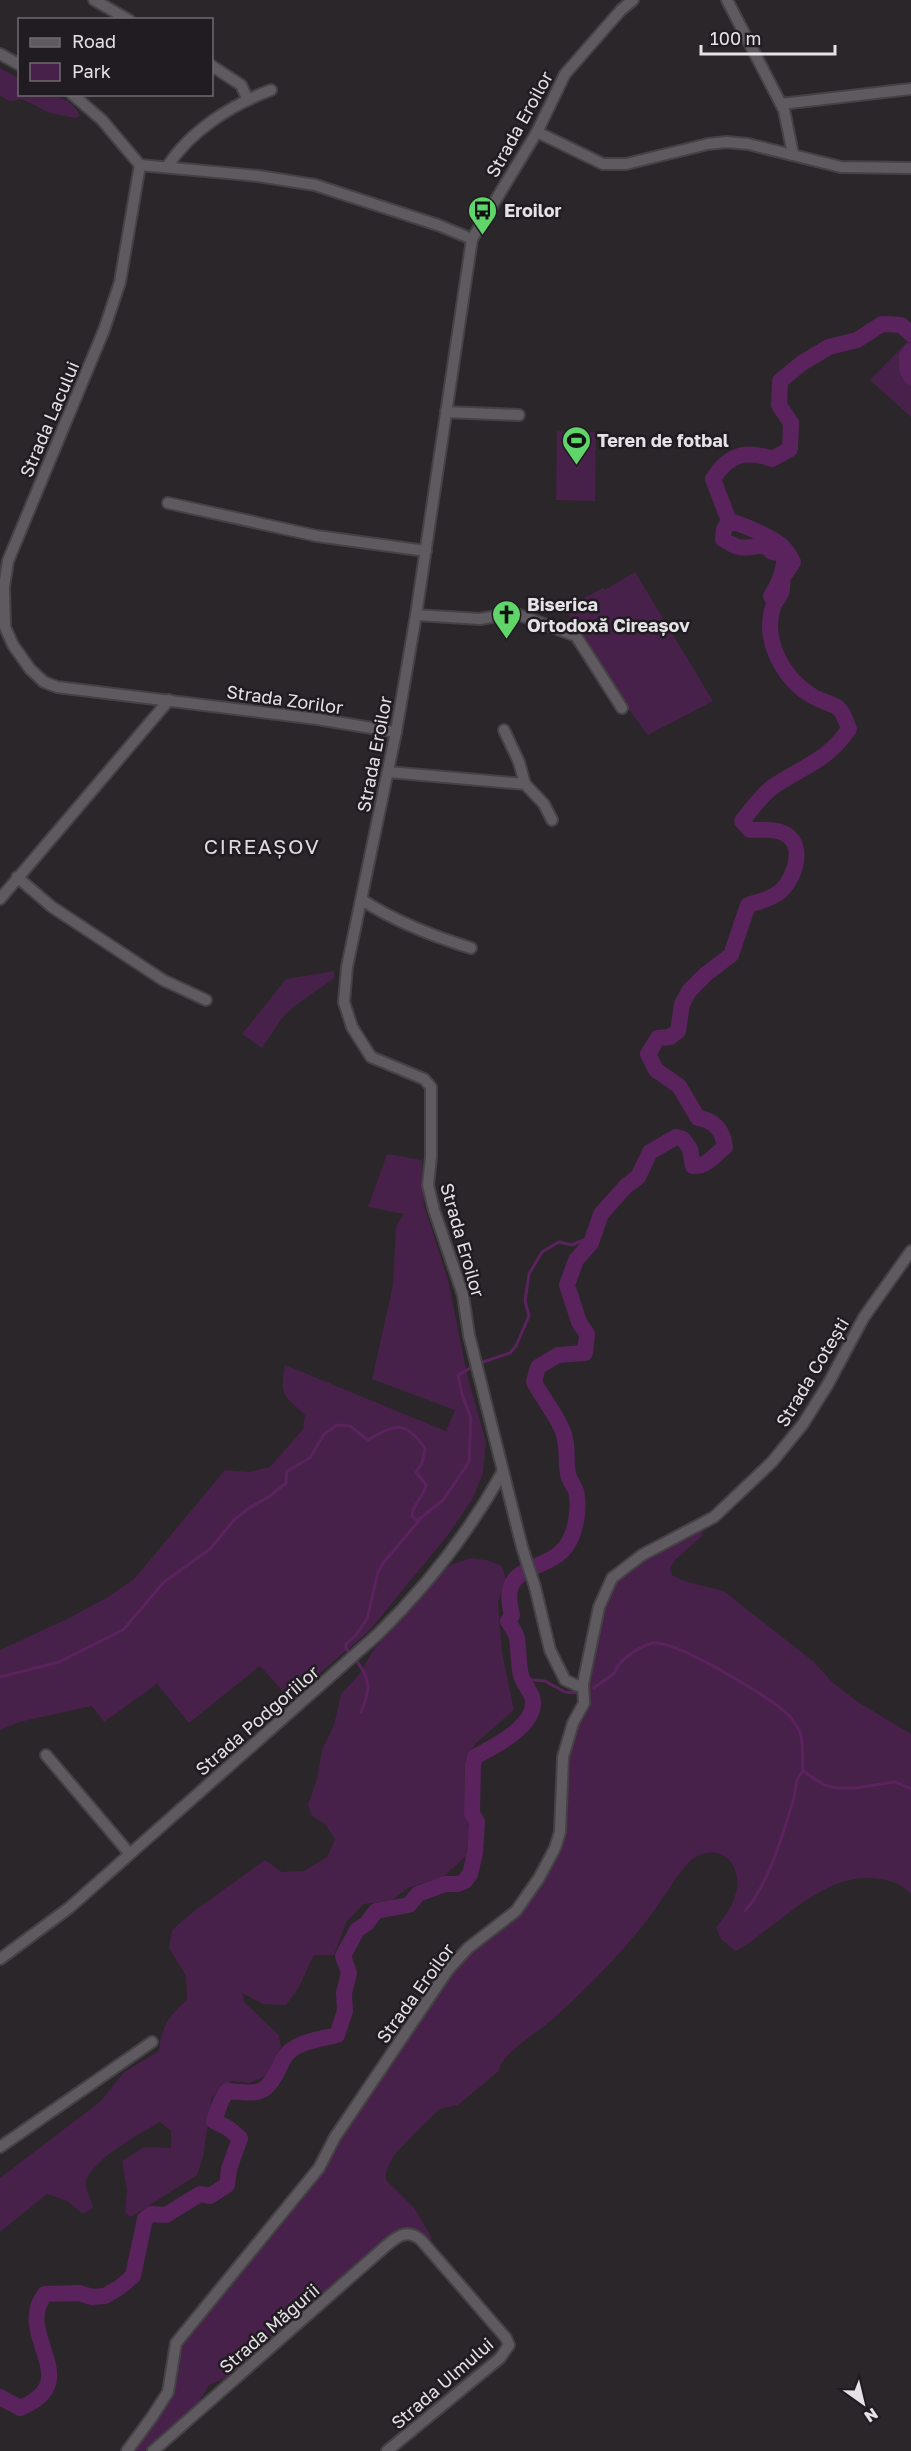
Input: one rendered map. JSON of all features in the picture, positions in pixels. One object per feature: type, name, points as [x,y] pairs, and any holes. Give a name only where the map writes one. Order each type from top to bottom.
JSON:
[{"type":"street","points":[[94,0],[126,18]]},
{"type":"street","name":"Strada Eroilor","points":[[127,2451],[168,2392],[176,2343],[319,2169],[335,2138],[448,1970],[468,1948],[516,1911],[539,1878],[555,1848],[560,1832],[563,1757],[573,1724],[584,1703],[584,1684],[578,1686],[565,1680],[550,1650],[535,1587],[502,1473],[468,1335],[463,1295],[434,1210],[428,1185],[431,1087],[424,1079],[371,1057],[352,1027],[344,1002],[347,967],[396,732],[416,615],[472,239],[537,132],[565,74],[621,10],[633,0]]},
{"type":"street","points":[[728,0],[781,104],[793,154]]},
{"type":"street","points":[[0,54],[18,64]]},
{"type":"street","points":[[213,67],[241,85],[248,100]]},
{"type":"street","points":[[781,104],[911,89]]},
{"type":"street","points":[[167,167],[176,153],[224,112],[271,90]]},
{"type":"street","points":[[74,96],[102,120],[140,165],[258,176],[315,185],[438,225],[472,239]]},
{"type":"street","points":[[537,132],[603,164],[626,164],[708,144],[728,142],[748,144],[841,167],[911,168]]},
{"type":"street","name":"Strada Lacului","points":[[140,165],[120,282],[100,340],[8,561],[4,606],[5,627],[30,669],[44,682],[57,687],[169,700]]},
{"type":"street","points":[[446,412],[519,416]]},
{"type":"street","points":[[168,504],[317,536],[426,551]]},
{"type":"street","points":[[416,615],[480,619],[514,613],[576,636],[622,708]]},
{"type":"street","points":[[0,899],[169,700]]},
{"type":"street","name":"Strada Zorilor","points":[[169,700],[317,719],[396,732]]},
{"type":"street","points":[[504,730],[519,762],[525,784],[544,804],[552,820]]},
{"type":"street","points":[[388,772],[525,784]]},
{"type":"street","points":[[17,877],[52,907],[163,980],[206,1000]]},
{"type":"street","points":[[362,900],[379,911],[428,934],[471,948]]},
{"type":"street","name":"Strada Cotești","points":[[584,1684],[599,1607],[612,1578],[642,1555],[714,1517],[746,1489],[771,1462],[803,1424],[864,1317],[911,1251]]},
{"type":"street","name":"Strada Podgoriilor","points":[[0,1959],[69,1908],[356,1655],[400,1612],[472,1523],[502,1473]]},
{"type":"street","points":[[46,1755],[130,1854]]},
{"type":"street","points":[[0,2147],[153,2042]]},
{"type":"street","name":"Strada Măgurii","points":[[153,2451],[387,2245],[399,2235],[408,2234]]},
{"type":"street","name":"Strada Ulmului","points":[[387,2451],[500,2358],[509,2345],[506,2337],[421,2240],[415,2235],[408,2234]]},
{"type":"green space","points":[[0,68],[18,77],[18,96],[62,98],[75,108],[80,116],[76,118],[50,113],[22,99],[10,101],[0,96]]},
{"type":"green space","points":[[911,338],[911,417],[870,380]]},
{"type":"green space","name":"Teren de fotbal","points":[[557,431],[596,432],[595,501],[556,500]]},
{"type":"green space","points":[[635,572],[713,701],[648,735],[623,702],[565,608],[603,588],[605,590]]},
{"type":"green space","points":[[334,971],[334,978],[283,1017],[262,1048],[242,1034],[286,979]]},
{"type":"green space","points":[[387,1154],[422,1160],[424,1205],[448,1280],[467,1374],[486,1442],[483,1473],[473,1498],[448,1535],[369,1631],[290,1699],[260,1666],[189,1723],[157,1684],[104,1722],[92,1706],[19,1722],[0,1730],[0,1650],[69,1618],[108,1597],[134,1579],[225,1470],[248,1472],[270,1467],[303,1429],[305,1415],[288,1399],[283,1389],[285,1365],[446,1431],[455,1410],[372,1379],[393,1285],[396,1226],[404,1214],[368,1207]]},
{"type":"green space","points":[[701,1529],[702,1536],[675,1560],[670,1569],[672,1575],[725,1592],[814,1662],[832,1682],[858,1702],[911,1734],[911,1894],[897,1884],[882,1879],[855,1879],[840,1883],[826,1888],[799,1905],[735,1951],[721,1939],[716,1928],[730,1908],[735,1896],[737,1885],[733,1865],[728,1858],[712,1852],[691,1860],[637,1932],[591,1983],[553,2019],[513,2050],[499,2071],[458,2105],[440,2109],[394,2155],[386,2172],[386,2180],[415,2209],[432,2238],[428,2241],[412,2230],[326,2294],[320,2296],[311,2294],[301,2302],[305,2310],[249,2368],[209,2385],[197,2405],[145,2451],[131,2451],[154,2420],[182,2342],[189,2331],[240,2273],[463,1957],[517,1916],[564,1829],[571,1746],[581,1718],[601,1613],[614,1582],[648,1556]]},
{"type":"green space","points":[[471,1558],[486,1560],[502,1566],[506,1579],[498,1602],[502,1653],[514,1710],[476,1743],[465,1759],[464,1807],[469,1827],[466,1856],[443,1877],[408,1888],[391,1901],[364,1904],[347,1921],[334,1955],[314,1955],[298,1989],[286,2005],[263,2004],[242,1993],[244,2002],[279,2035],[281,2047],[268,2075],[249,2083],[231,2081],[212,2097],[203,2157],[197,2175],[131,2217],[125,2213],[127,2190],[122,2161],[144,2147],[171,2148],[171,2131],[160,2122],[116,2149],[95,2167],[88,2176],[86,2185],[93,2208],[83,2214],[67,2201],[47,2194],[0,2232],[0,2178],[101,2101],[124,2072],[159,2051],[161,2036],[167,2022],[187,2000],[186,1976],[169,1948],[172,1930],[194,1911],[265,1860],[282,1872],[304,1871],[327,1857],[335,1839],[325,1824],[312,1816],[308,1805],[317,1779],[322,1750],[334,1725],[341,1694],[358,1676],[374,1649],[427,1589],[450,1565]]},
{"type":"waterway","points":[[729,521],[713,479],[719,471],[731,459],[738,456],[753,455],[772,459],[790,449],[791,423],[779,405],[780,381],[802,363],[829,347],[857,340],[882,324],[901,325],[911,334]]},
{"type":"waterway","points":[[911,351],[907,356],[907,369],[911,377]]},
{"type":"waterway","points":[[0,2397],[20,2408],[39,2397],[48,2385],[49,2371],[37,2325],[37,2310],[45,2294],[79,2293],[92,2297],[105,2296],[133,2276],[145,2219],[151,2214],[166,2215],[200,2194],[210,2196],[227,2185],[229,2169],[240,2138],[228,2128],[214,2121],[221,2101],[227,2091],[259,2092],[269,2085],[286,2055],[294,2048],[337,2035],[345,2011],[344,1993],[349,1973],[343,1956],[357,1930],[367,1923],[376,1911],[409,1905],[418,1894],[445,1884],[458,1884],[465,1881],[470,1874],[475,1853],[477,1822],[472,1813],[475,1757],[512,1735],[521,1727],[532,1710],[532,1697],[522,1679],[520,1670],[517,1638],[508,1621],[512,1615],[509,1597],[511,1585],[526,1571],[548,1561],[567,1545],[576,1519],[578,1504],[576,1491],[569,1479],[564,1435],[556,1417],[534,1382],[538,1367],[558,1355],[585,1353],[587,1334],[579,1322],[567,1285],[576,1260],[591,1243],[601,1214],[626,1186],[638,1177],[650,1152],[676,1137],[683,1139],[690,1149],[693,1166],[698,1166],[706,1163],[725,1147],[717,1127],[709,1121],[698,1118],[679,1086],[656,1070],[648,1054],[658,1038],[670,1037],[678,1031],[682,1004],[689,991],[706,974],[731,955],[748,905],[775,895],[792,876],[796,858],[793,841],[778,831],[750,830],[742,821],[770,789],[824,756],[849,729],[840,709],[814,697],[793,681],[773,646],[770,620],[774,605],[782,590],[783,577],[793,562],[791,558],[782,546],[772,539],[729,521],[724,529],[723,539],[729,543],[743,548],[764,545],[772,552],[783,554],[784,564],[781,575],[771,596],[775,602]]},
{"type":"waterway","points":[[480,1363],[510,1353],[516,1346],[529,1316],[525,1301],[529,1274],[542,1252],[559,1242],[572,1245],[593,1236]]},
{"type":"waterway","points":[[351,1654],[346,1644],[356,1635],[367,1619],[378,1572],[384,1562],[422,1517],[443,1500],[469,1462],[471,1418],[458,1375],[474,1366]]},
{"type":"waterway","points":[[0,1677],[59,1662],[123,1630],[164,1582],[210,1549],[234,1520],[286,1483],[287,1471],[310,1458],[324,1434],[337,1425],[350,1426],[368,1440],[393,1428],[406,1429],[412,1433],[425,1449],[422,1463],[416,1472],[426,1485],[412,1516],[416,1520],[422,1517]]},
{"type":"waterway","points":[[594,1688],[613,1674],[633,1652],[643,1647],[652,1643],[679,1649],[760,1694],[787,1714],[801,1735],[803,1771],[824,1785],[836,1788],[855,1788],[895,1782],[911,1789]]},
{"type":"waterway","points":[[355,1659],[364,1672],[368,1684],[367,1697],[361,1712]]},
{"type":"waterway","points":[[522,1679],[545,1681],[565,1692],[579,1693]]},
{"type":"waterway","points":[[745,1911],[754,1900],[774,1859],[793,1801],[796,1782],[803,1771]]},
{"type":"place","name":"Eroilor","points":[[483,236]]},
{"type":"place","name":"Teren de fotbal","points":[[576,466]]},
{"type":"place","name":"Biserica Ortodoxă Cireașov","points":[[506,640]]},
{"type":"district","name":"CIREAȘOV","points":[[262,846]]}]
